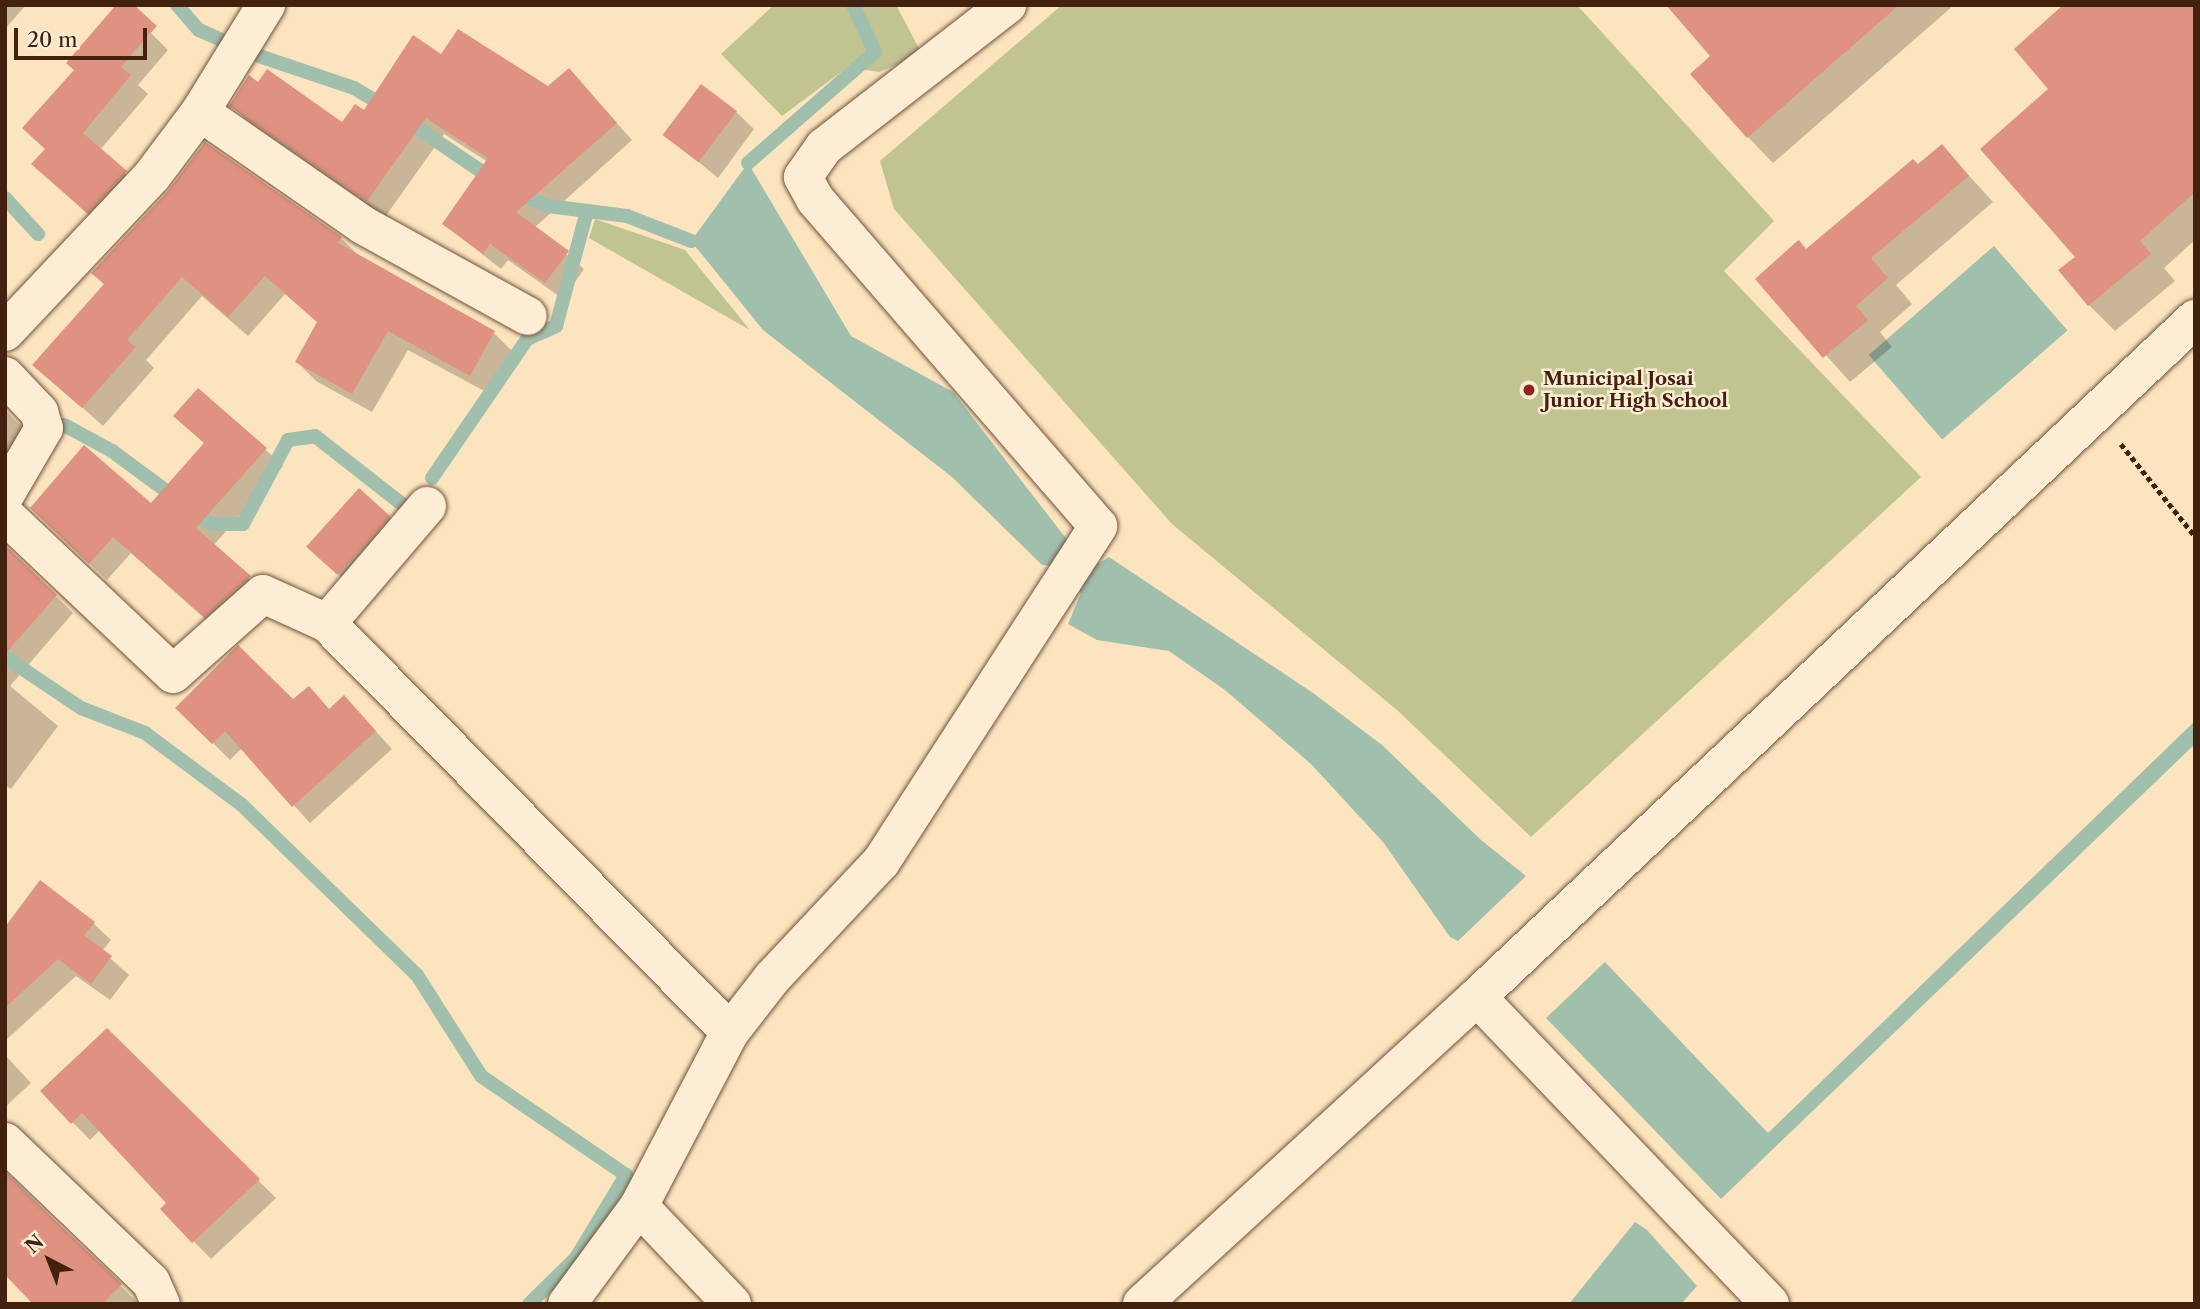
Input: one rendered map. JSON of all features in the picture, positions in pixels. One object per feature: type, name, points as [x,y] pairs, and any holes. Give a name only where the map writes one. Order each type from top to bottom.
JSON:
[{"type":"street","points":[[5,332],[152,176],[200,111],[266,5]]},
{"type":"street","points":[[567,1304],[603,1261],[639,1206],[730,1032],[772,978],[881,862],[1098,526],[815,199],[803,177],[824,147],[1007,5]]},
{"type":"street","points":[[200,111],[363,225],[528,316]]},
{"type":"street","points":[[1142,1304],[1477,998],[2195,319]]},
{"type":"street","points":[[5,376],[39,412],[44,428],[5,495]]},
{"type":"street","points":[[327,623],[427,506]]},
{"type":"street","points":[[5,515],[173,674],[263,594],[327,623],[730,1032]]},
{"type":"street","points":[[1477,998],[1770,1304]]},
{"type":"street","points":[[5,1142],[151,1282],[161,1304]]},
{"type":"street","points":[[639,1206],[732,1304]]},
{"type":"path","points":[[2091,417],[2135,457],[2195,536]]},
{"type":"green space","points":[[774,5],[896,5],[922,54],[879,72],[848,67],[782,116],[721,54]]},
{"type":"green space","name":"Municipal Josai Junior High School","points":[[1062,5],[1577,5],[1774,221],[1724,271],[1921,477],[1531,837],[1397,710],[1172,524],[894,209],[880,161]]},
{"type":"green space","points":[[595,219],[685,250],[750,330],[589,238]]},
{"type":"shaded area","points":[[748,163],[851,336],[953,392],[1068,541],[1098,564],[1109,557],[1313,693],[1382,745],[1481,840],[1526,876],[1458,941],[1450,937],[1383,842],[1311,764],[1225,690],[1169,651],[1097,640],[1068,624],[1081,593],[1054,566],[1042,565],[952,477],[763,330],[691,241]]},
{"type":"shaded area","points":[[1994,246],[2067,331],[1942,439],[1869,355]]},
{"type":"shaded area","points":[[2195,721],[2195,744],[1721,1199],[1546,1018],[1605,962],[1768,1133]]},
{"type":"shaded area","points":[[1635,1222],[1647,1230],[1697,1286],[1681,1304],[1569,1304]]},
{"type":"building","points":[[116,5],[134,5],[157,26],[121,67],[131,75],[83,133],[127,171],[87,213],[31,164],[45,149],[22,128],[74,70],[66,63]]},
{"type":"building","points":[[1666,5],[1899,5],[1747,138],[1690,74],[1710,56]]},
{"type":"building","points":[[2063,5],[2195,5],[2195,192],[2140,241],[2151,254],[2088,306],[2058,270],[2075,257],[1980,149],[2048,89],[2014,49]]},
{"type":"building","points":[[458,29],[548,86],[569,68],[617,123],[516,212],[569,251],[545,283],[490,244],[483,254],[442,224],[488,158],[426,118],[367,201],[229,106],[249,75],[258,82],[267,69],[342,122],[355,104],[364,110],[413,35],[441,54]]},
{"type":"building","points":[[701,84],[737,111],[698,162],[662,135]]},
{"type":"building","points":[[205,142],[342,237],[338,243],[495,331],[470,376],[388,331],[352,394],[295,362],[317,322],[265,276],[228,317],[182,277],[127,340],[136,347],[82,408],[32,365],[104,284],[91,273],[168,191]]},
{"type":"building","points":[[1942,144],[1969,176],[1871,258],[1888,278],[1856,306],[1868,320],[1823,358],[1755,279],[1799,240],[1806,249],[1913,159],[1918,164]]},
{"type":"building","points":[[198,388],[267,448],[196,528],[251,576],[204,617],[113,537],[89,564],[30,508],[84,445],[151,503],[204,443],[173,416]]},
{"type":"building","points":[[359,488],[390,516],[337,575],[306,547]]},
{"type":"building","points":[[5,545],[57,595],[5,654]]},
{"type":"building","points":[[238,645],[293,699],[309,686],[329,709],[344,695],[376,731],[292,807],[225,731],[212,744],[175,708]]},
{"type":"building","points":[[40,880],[95,922],[84,935],[112,956],[91,984],[58,959],[5,1008],[5,927]]},
{"type":"building","points":[[107,1028],[260,1179],[192,1243],[160,1209],[166,1203],[82,1113],[71,1124],[40,1091]]},
{"type":"building","points":[[5,1173],[122,1284],[102,1304],[33,1304],[5,1275]]},
{"type":"waterway","points":[[177,5],[199,30],[226,42]]},
{"type":"waterway","points":[[748,163],[875,52],[853,5]]},
{"type":"waterway","points":[[259,56],[354,88],[387,108]]},
{"type":"waterway","points":[[404,119],[494,180]]},
{"type":"waterway","points":[[515,192],[548,206],[627,216],[691,241]]},
{"type":"waterway","points":[[5,198],[38,234]]},
{"type":"waterway","points":[[432,478],[527,339],[556,326],[587,211]]},
{"type":"waterway","points":[[64,425],[112,451],[211,524],[243,524],[288,440],[315,436],[403,505]]},
{"type":"waterway","points":[[5,657],[81,708],[145,733],[242,805],[417,975],[481,1076],[626,1175],[576,1258],[529,1304]]},
{"type":"place","name":"Municipal Josai Junior High School","points":[[1529,390]]}]
